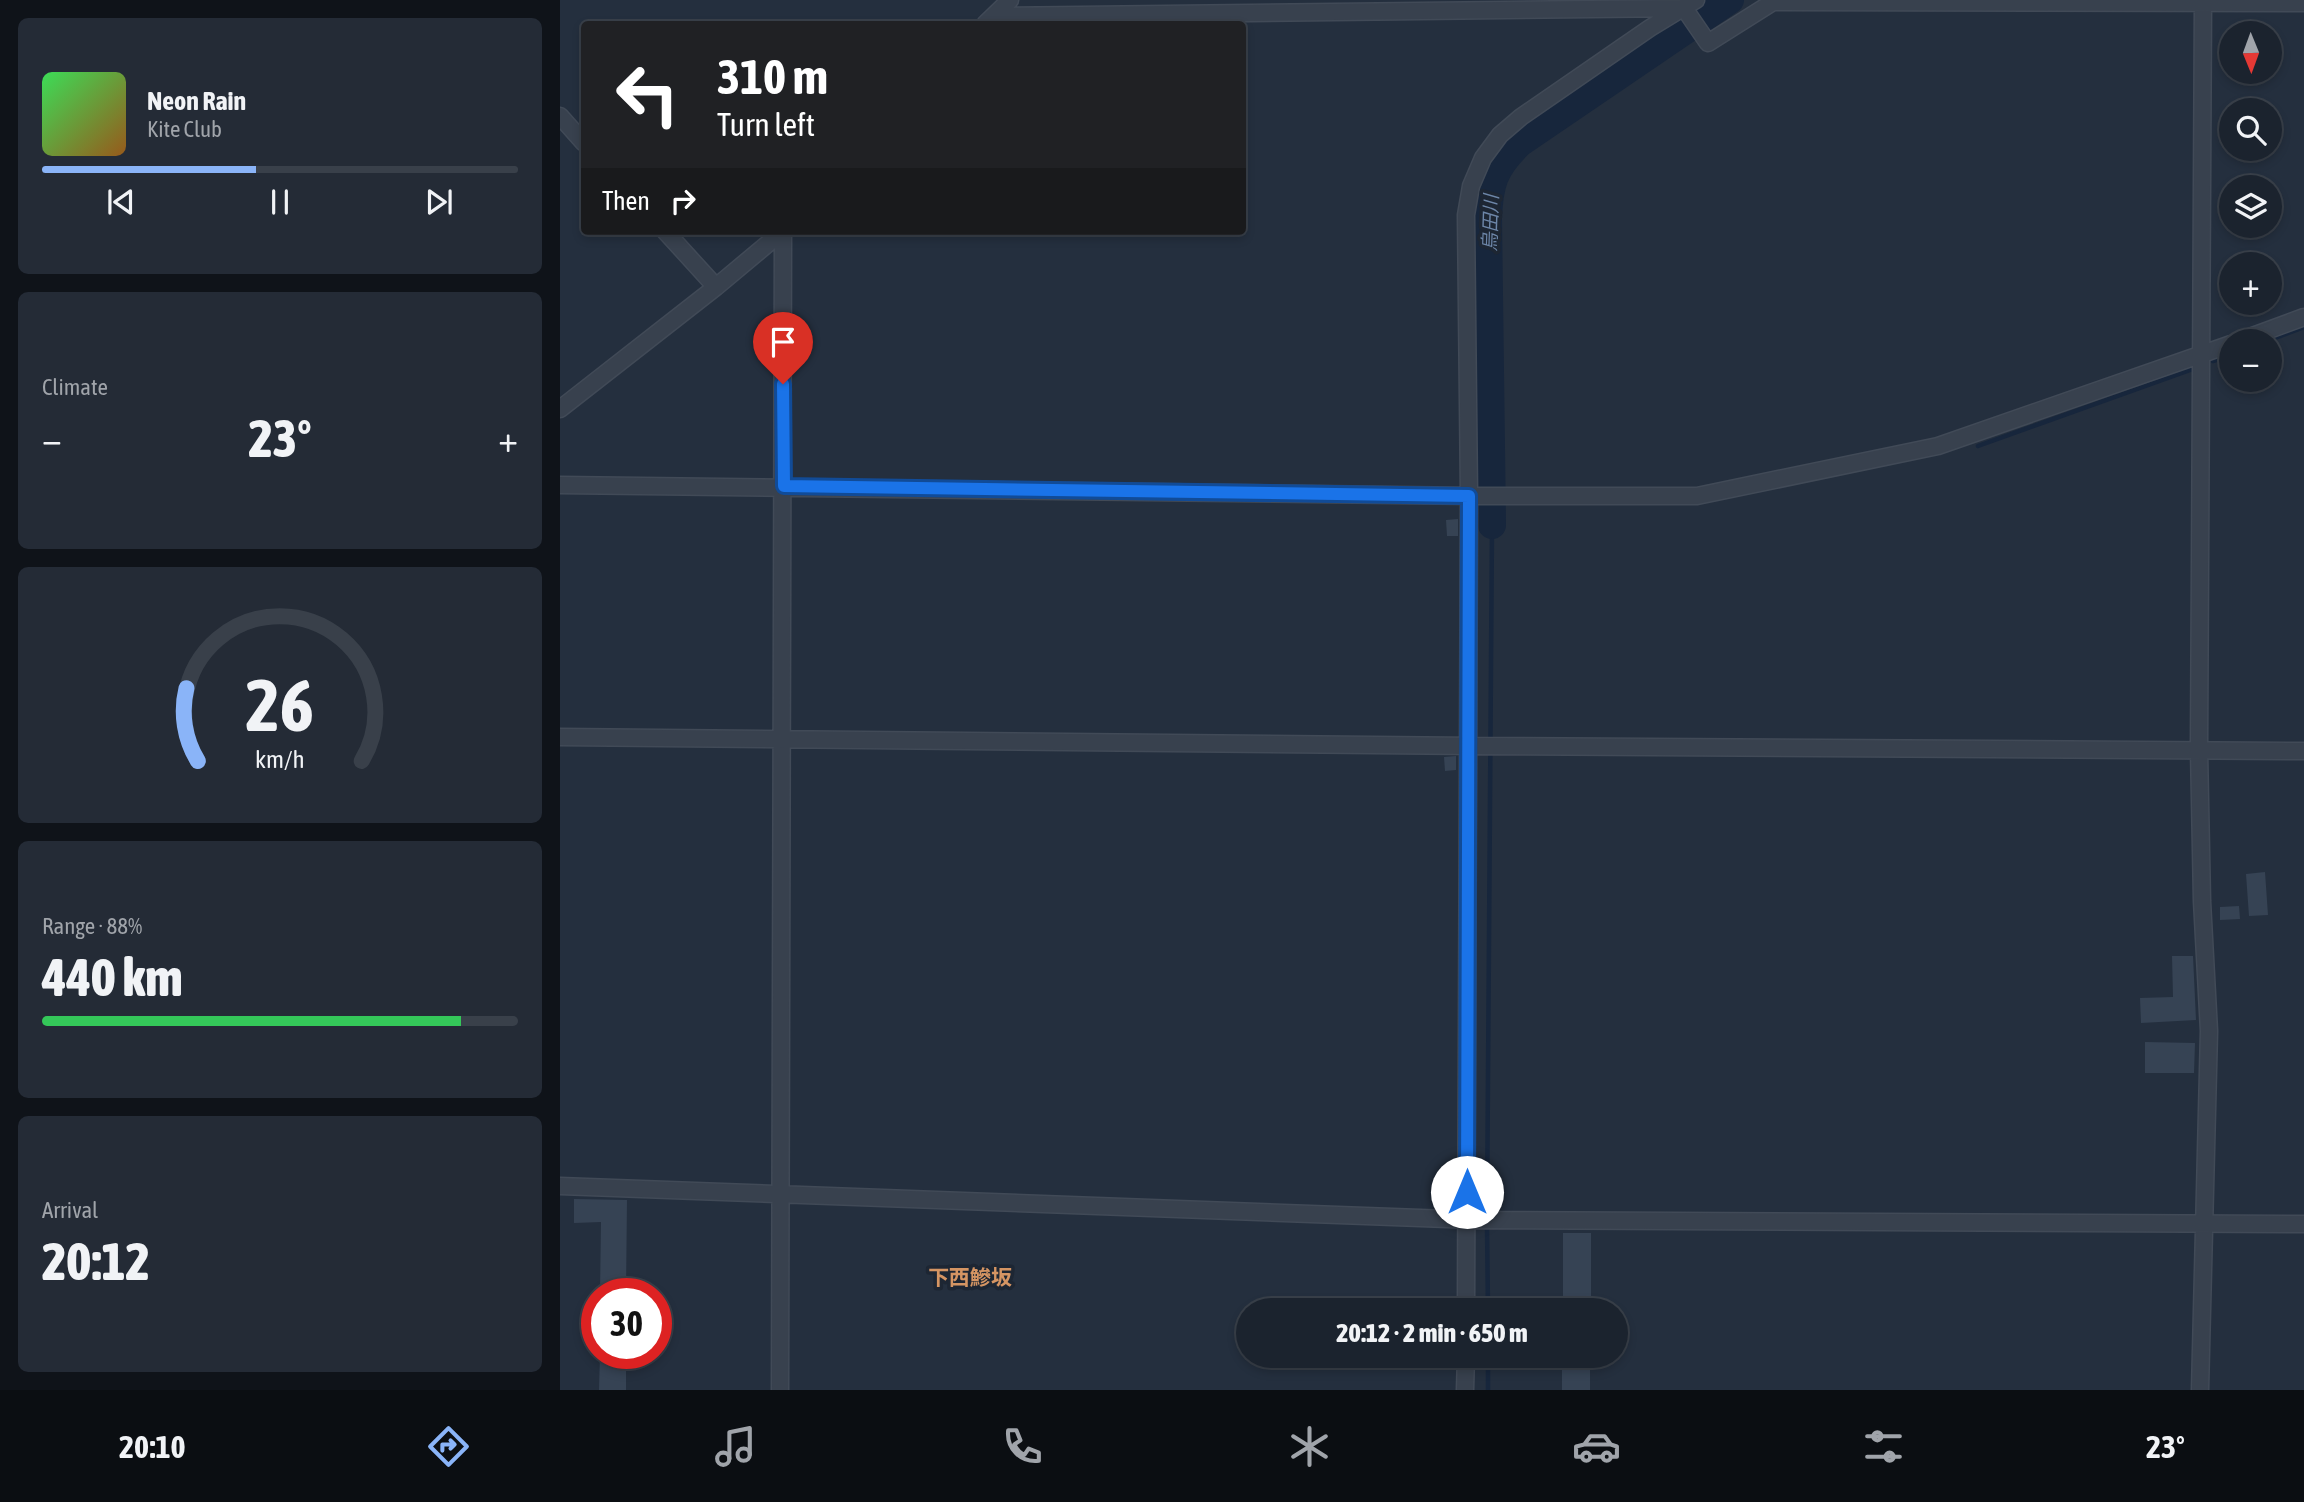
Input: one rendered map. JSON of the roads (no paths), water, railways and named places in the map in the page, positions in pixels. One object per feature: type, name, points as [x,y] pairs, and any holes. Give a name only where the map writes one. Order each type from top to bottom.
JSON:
[{"type":"street","points":[[990,20],[1010,0]]},
{"type":"street","points":[[1689,8],[1708,43],[1773,2],[2304,3]]},
{"type":"street","points":[[2200,1390],[2209,1031],[2202,901],[2199,750],[2203,2]]},
{"type":"street","points":[[990,20],[1689,8]]},
{"type":"street","points":[[1467,1298],[1471,1220],[1474,496],[1466,215],[1471,186],[1483,158],[1500,135],[1521,117],[1650,28],[1689,8]]},
{"type":"street","points":[[560,116],[581,140]]},
{"type":"street","points":[[669,235],[716,287]]},
{"type":"street","points":[[560,409],[778,235]]},
{"type":"street","points":[[780,1390],[783,235]]},
{"type":"street","points":[[2272,329],[2304,317]]},
{"type":"street","points":[[560,485],[1474,496],[1698,496],[1938,446],[2219,349]]},
{"type":"street","points":[[560,737],[2304,751]]},
{"type":"street","points":[[560,1186],[1471,1220],[2304,1224]]},
{"type":"street","points":[[1465,1390],[1466,1368]]},
{"type":"waterway","name":"烏田川","points":[[1492,525],[1488,219],[1495,177],[1504,160],[1520,143],[1730,0]]},
{"type":"waterway","points":[[2282,335],[2304,327]]},
{"type":"waterway","points":[[2213,361],[2219,359]]},
{"type":"waterway","points":[[1978,446],[2193,369]]},
{"type":"waterway","points":[[1487,1215],[1492,525]]},
{"type":"waterway","points":[[1487,1224],[1488,1298]]},
{"type":"waterway","points":[[1488,1368],[1488,1390]]},
{"type":"district","name":"下西鰺坂","points":[[970,1278]]}]
